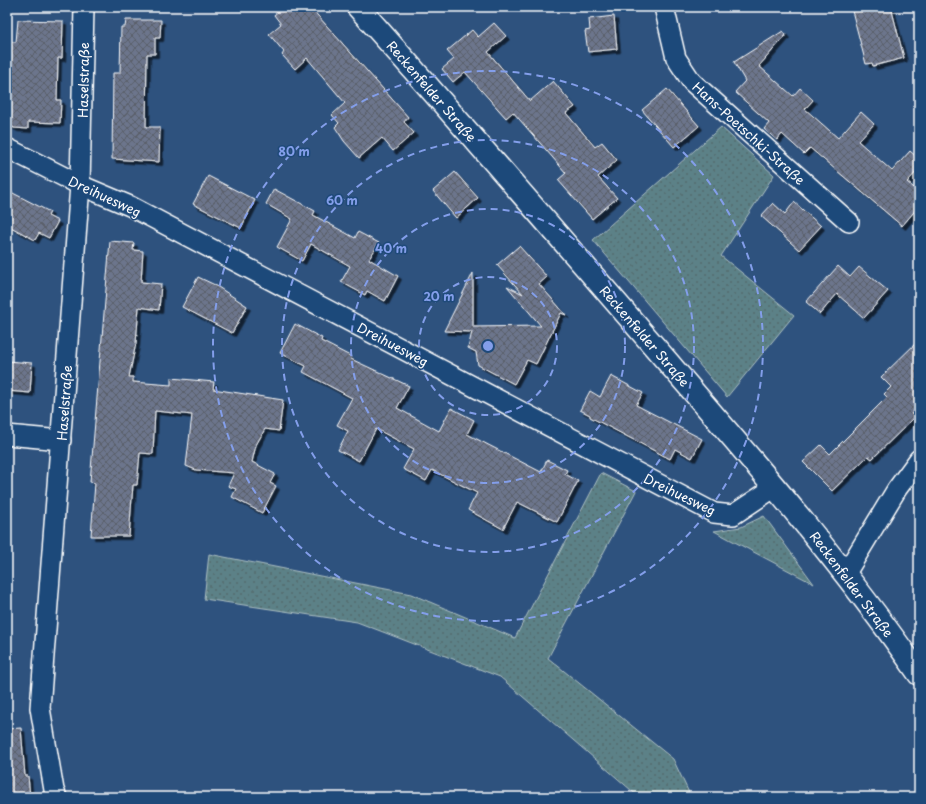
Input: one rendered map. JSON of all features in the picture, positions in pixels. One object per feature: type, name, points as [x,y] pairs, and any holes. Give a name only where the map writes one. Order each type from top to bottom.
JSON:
[{"type":"street","name":"Haselstraße","points":[[57,797],[54,790],[40,708],[80,185],[84,7]]},
{"type":"street","name":"Reckenfelder Straße","points":[[358,7],[492,159],[775,487],[846,573],[919,674]]},
{"type":"street","name":"Hans-Poetschki-Straße","points":[[664,7],[676,58],[692,82],[849,222]]},
{"type":"street","name":"Dreihuesweg","points":[[7,148],[80,185],[130,206],[714,514],[733,515],[775,487]]},
{"type":"street","points":[[7,436],[61,440]]},
{"type":"street","points":[[846,573],[897,489],[919,458]]},
{"type":"green space","points":[[721,127],[774,175],[721,256],[794,315],[727,397],[593,240]]},
{"type":"green space","points":[[601,473],[636,491],[548,658],[673,759],[691,797],[639,797],[500,677],[357,622],[204,599],[209,554],[411,594],[515,638]]},
{"type":"green space","points":[[764,516],[814,584],[714,531],[741,527]]},
{"type":"building","points":[[283,7],[310,7],[408,117],[404,122],[414,133],[393,151],[382,138],[359,158],[344,141],[335,127],[339,123],[332,115],[345,103],[307,58],[295,69],[282,55],[284,52],[269,34],[281,24],[274,15]]},
{"type":"building","points":[[851,7],[891,7],[904,58],[873,66],[872,63],[866,64]]},
{"type":"building","points":[[614,16],[617,49],[588,52],[585,31],[590,30],[589,19]]},
{"type":"building","points":[[18,20],[63,21],[62,58],[58,58],[57,100],[61,100],[60,123],[28,122],[28,129],[14,128],[7,124],[7,42],[16,42]]},
{"type":"building","points":[[126,20],[161,20],[160,38],[155,38],[155,54],[147,54],[146,127],[160,127],[159,162],[112,159],[113,73],[120,73],[121,27],[125,27]]},
{"type":"building","points":[[494,23],[506,36],[488,52],[530,101],[553,81],[575,107],[566,113],[595,147],[602,142],[617,160],[598,177],[617,198],[592,219],[558,180],[566,173],[513,112],[506,118],[465,72],[453,82],[442,69],[454,59],[447,51],[472,30],[478,37]]},
{"type":"building","points":[[783,31],[786,35],[759,66],[793,96],[800,88],[813,100],[805,109],[838,138],[861,112],[874,124],[858,141],[892,171],[910,151],[919,159],[919,169],[907,182],[919,192],[919,206],[902,226],[810,148],[804,154],[782,134],[777,140],[764,129],[769,123],[735,92],[745,81],[734,62]]},
{"type":"building","points":[[667,89],[699,126],[674,147],[642,110]]},
{"type":"building","points":[[455,172],[478,198],[456,218],[433,191]]},
{"type":"building","points":[[208,176],[255,200],[241,228],[193,204]]},
{"type":"building","points":[[274,189],[315,211],[313,215],[355,238],[358,232],[379,243],[369,259],[398,276],[385,301],[367,291],[365,295],[341,282],[350,266],[311,244],[302,261],[277,247],[292,219],[266,204]]},
{"type":"building","points":[[7,190],[50,212],[48,216],[58,221],[49,238],[39,233],[35,240],[7,225]]},
{"type":"building","points":[[794,202],[821,226],[799,250],[761,216],[773,203],[785,214]]},
{"type":"building","points":[[110,241],[134,243],[133,250],[143,251],[141,282],[161,284],[159,310],[139,307],[136,343],[129,377],[133,377],[133,382],[171,385],[171,378],[214,382],[213,389],[283,400],[279,431],[265,429],[256,445],[252,462],[275,474],[270,483],[276,486],[262,513],[232,497],[236,489],[228,486],[234,473],[196,470],[186,466],[192,415],[155,411],[153,454],[140,453],[137,485],[133,485],[129,536],[91,536],[95,483],[90,482]]},
{"type":"building","points":[[519,246],[547,277],[539,284],[566,315],[561,313],[536,364],[527,360],[514,384],[478,365],[476,352],[468,348],[472,332],[444,331],[473,273],[473,327],[541,326],[507,286],[523,294],[497,265]]},
{"type":"building","points":[[838,266],[850,277],[859,267],[888,291],[864,318],[837,294],[820,314],[806,302]]},
{"type":"building","points":[[198,277],[215,285],[247,306],[232,333],[182,307]]},
{"type":"building","points":[[295,324],[322,338],[321,341],[352,357],[351,359],[409,386],[397,408],[439,431],[451,408],[474,420],[467,434],[541,472],[547,460],[567,470],[565,474],[578,481],[557,522],[517,502],[503,529],[468,510],[477,493],[432,470],[426,481],[403,469],[414,449],[376,429],[359,461],[338,450],[348,431],[337,425],[352,398],[303,372],[306,366],[280,353]]},
{"type":"building","points":[[919,340],[919,406],[911,414],[915,417],[872,459],[868,456],[832,491],[803,462],[821,445],[830,454],[887,397],[884,394],[891,387],[881,377]]},
{"type":"building","points":[[7,361],[32,363],[30,393],[7,391]]},
{"type":"building","points":[[611,376],[643,393],[636,405],[702,439],[692,458],[675,449],[670,459],[590,417],[590,415],[580,410],[590,391],[600,397]]},
{"type":"building","points":[[21,728],[25,776],[28,776],[30,797],[7,797],[7,729]]}]
